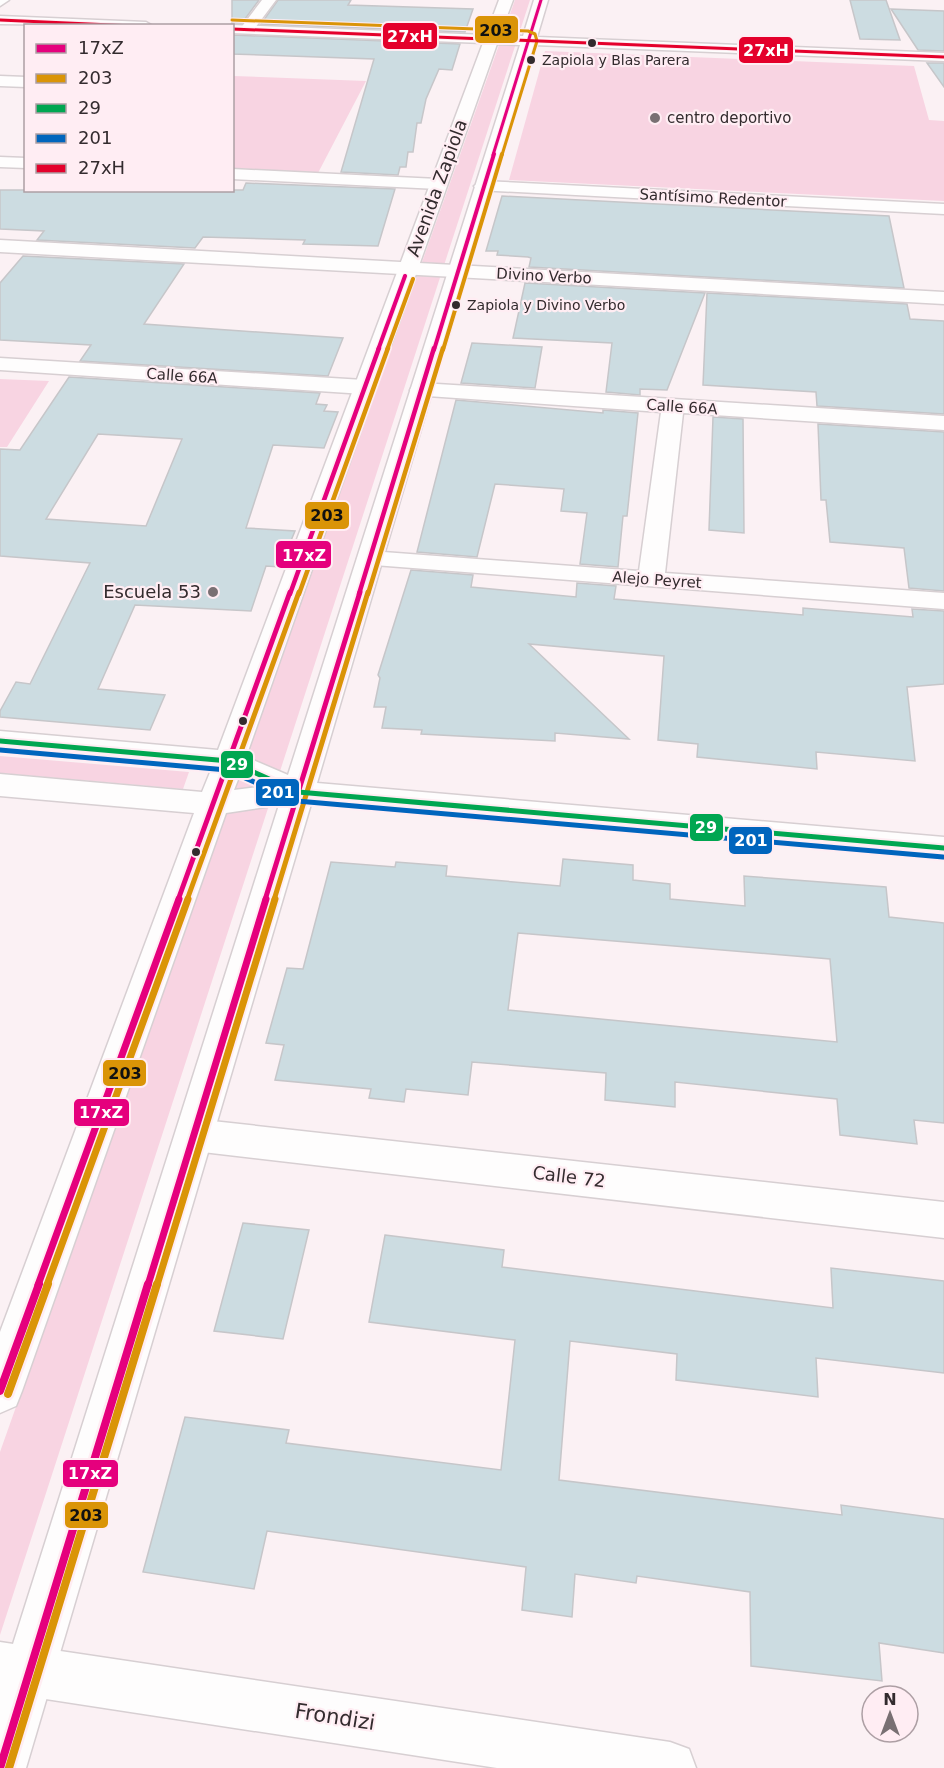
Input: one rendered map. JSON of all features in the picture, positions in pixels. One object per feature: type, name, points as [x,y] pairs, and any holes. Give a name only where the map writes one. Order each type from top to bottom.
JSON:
[{"type":"main road","points":[[240,29],[269,0]]},
{"type":"main road","name":"Avenida Zapiola","points":[[0,1391],[11,1328],[213,804],[506,0]]},
{"type":"main road","points":[[0,1768],[15,1669],[194,1135],[541,0]]},
{"type":"main road","points":[[0,20],[97,24]]},
{"type":"main road","points":[[240,29],[944,57]]},
{"type":"main road","points":[[0,81],[24,82]]},
{"type":"main road","points":[[12,162],[24,150]]},
{"type":"main road","points":[[234,174],[438,184]]},
{"type":"main road","name":"Santísimo Redentor","points":[[483,186],[944,209]]},
{"type":"main road","name":"Divino Verbo","points":[[0,246],[944,297]]},
{"type":"main road","name":"Calle 66A","points":[[0,364],[364,387]]},
{"type":"main road","name":"Calle 66A","points":[[421,390],[944,423]]},
{"type":"main road","points":[[651,580],[673,406]]},
{"type":"main road","name":"Alejo Peyret","points":[[370,559],[944,601]]},
{"type":"main road","points":[[0,741],[229,760],[298,792]]},
{"type":"main road","points":[[0,785],[213,804],[298,792],[944,848]]},
{"type":"main road","name":"Calle 72","points":[[194,1135],[944,1220]]},
{"type":"main road","name":"Frondizi","points":[[15,1669],[670,1768]]},
{"type":"shaded area","points":[[515,0],[530,0],[0,1635],[0,1452]]},
{"type":"shaded area","points":[[545,51],[914,66],[929,120],[944,121],[944,201],[509,180]]},
{"type":"shaded area","points":[[234,76],[366,81],[318,173],[234,168]]},
{"type":"shaded area","points":[[0,379],[49,381],[7,447],[0,447]]},
{"type":"shaded area","points":[[0,756],[189,772],[183,789],[0,773]]},
{"type":"building","points":[[232,0],[259,0],[242,23],[232,23]]},
{"type":"building","points":[[278,0],[351,0],[348,5],[473,9],[465,32],[261,24]]},
{"type":"building","points":[[850,0],[886,0],[900,40],[860,39]]},
{"type":"building","points":[[891,9],[944,11],[944,51],[918,50]]},
{"type":"building","points":[[234,35],[460,44],[452,70],[439,69],[426,99],[421,123],[417,123],[413,152],[408,152],[406,167],[400,167],[398,175],[341,172],[374,59],[234,54]]},
{"type":"building","points":[[927,63],[944,63],[944,87]]},
{"type":"building","points":[[246,183],[395,189],[378,246],[303,244],[305,240],[203,237],[195,248],[37,240],[44,231],[0,229],[0,190],[234,192],[234,190],[243,190]]},
{"type":"building","points":[[502,196],[889,216],[904,288],[529,267],[531,258],[497,255],[498,251],[486,251]]},
{"type":"building","points":[[23,256],[184,264],[144,324],[343,338],[328,376],[80,361],[91,345],[0,340],[0,283]]},
{"type":"building","points":[[525,283],[705,293],[667,390],[640,389],[640,395],[606,392],[612,343],[513,338]]},
{"type":"building","points":[[707,293],[907,304],[910,319],[944,321],[944,414],[817,406],[816,392],[703,385]]},
{"type":"building","points":[[472,343],[542,347],[535,388],[461,383]]},
{"type":"building","points":[[69,377],[320,393],[316,404],[327,405],[324,411],[338,412],[324,448],[273,445],[246,528],[295,531],[280,567],[266,566],[251,611],[135,605],[98,689],[165,695],[150,730],[0,717],[0,711],[16,682],[30,684],[90,563],[0,556],[0,449],[20,450]],"holes":[[[98,434],[182,439],[146,526],[46,519]]]},
{"type":"building","points":[[456,400],[603,413],[603,410],[638,413],[627,516],[623,516],[618,567],[580,564],[587,513],[561,511],[564,489],[495,484],[477,557],[417,552]]},
{"type":"building","points":[[713,417],[743,419],[744,533],[709,530]]},
{"type":"building","points":[[818,424],[944,432],[944,591],[909,588],[904,548],[830,542],[826,500],[821,500]]},
{"type":"building","points":[[411,570],[473,575],[471,587],[576,597],[577,583],[616,586],[614,599],[803,615],[803,608],[913,617],[912,609],[944,611],[944,684],[907,687],[915,761],[816,752],[817,769],[697,757],[698,744],[658,740],[664,656],[529,644],[629,739],[555,733],[555,741],[421,734],[422,730],[382,728],[386,707],[374,707],[380,678],[378,675]]},
{"type":"building","points":[[563,859],[633,865],[633,880],[670,884],[670,899],[745,906],[744,876],[886,887],[889,917],[944,923],[944,1123],[914,1120],[917,1144],[840,1135],[837,1099],[675,1082],[675,1107],[605,1100],[606,1073],[472,1062],[468,1095],[406,1089],[404,1102],[369,1098],[371,1089],[275,1080],[284,1045],[266,1043],[287,968],[303,969],[331,862],[395,867],[396,862],[447,866],[446,876],[560,886]],"holes":[[[518,933],[830,959],[837,1042],[508,1010]]]},
{"type":"building","points":[[243,1223],[309,1230],[283,1339],[214,1331]]},
{"type":"building","points":[[385,1235],[504,1250],[502,1267],[833,1308],[831,1268],[944,1281],[944,1373],[816,1358],[818,1397],[676,1380],[677,1354],[570,1341],[559,1480],[842,1515],[841,1505],[944,1519],[944,1653],[879,1643],[882,1681],[751,1666],[750,1592],[637,1576],[636,1583],[575,1574],[572,1617],[522,1610],[526,1567],[267,1531],[254,1589],[143,1572],[185,1417],[289,1430],[286,1443],[501,1470],[515,1340],[369,1322]]},
{"type":"transit line","name":"17xZ","points":[[0,1768],[541,0]]},
{"type":"transit line","name":"27xH","points":[[0,20],[89,24]]},
{"type":"transit line","name":"203","points":[[9,1768],[537,41],[535,34],[528,31],[232,20]]},
{"type":"transit line","name":"27xH","points":[[234,29],[944,57]]},
{"type":"transit line","name":"17xZ","points":[[0,1391],[405,276]]},
{"type":"transit line","name":"203","points":[[8,1394],[413,279]]},
{"type":"transit line","name":"29","points":[[0,741],[229,761],[298,792],[944,848]]},
{"type":"transit line","name":"201","points":[[0,750],[227,770],[297,801],[943,857]]},
{"type":"place","name":"Zapiola y Blas Parera","points":[[531,60]]},
{"type":"place","name":"centro deportivo","points":[[655,118]]},
{"type":"place","name":"Zapiola y Divino Verbo","points":[[456,305]]},
{"type":"place","name":"Escuela 53","points":[[213,592]]}]
